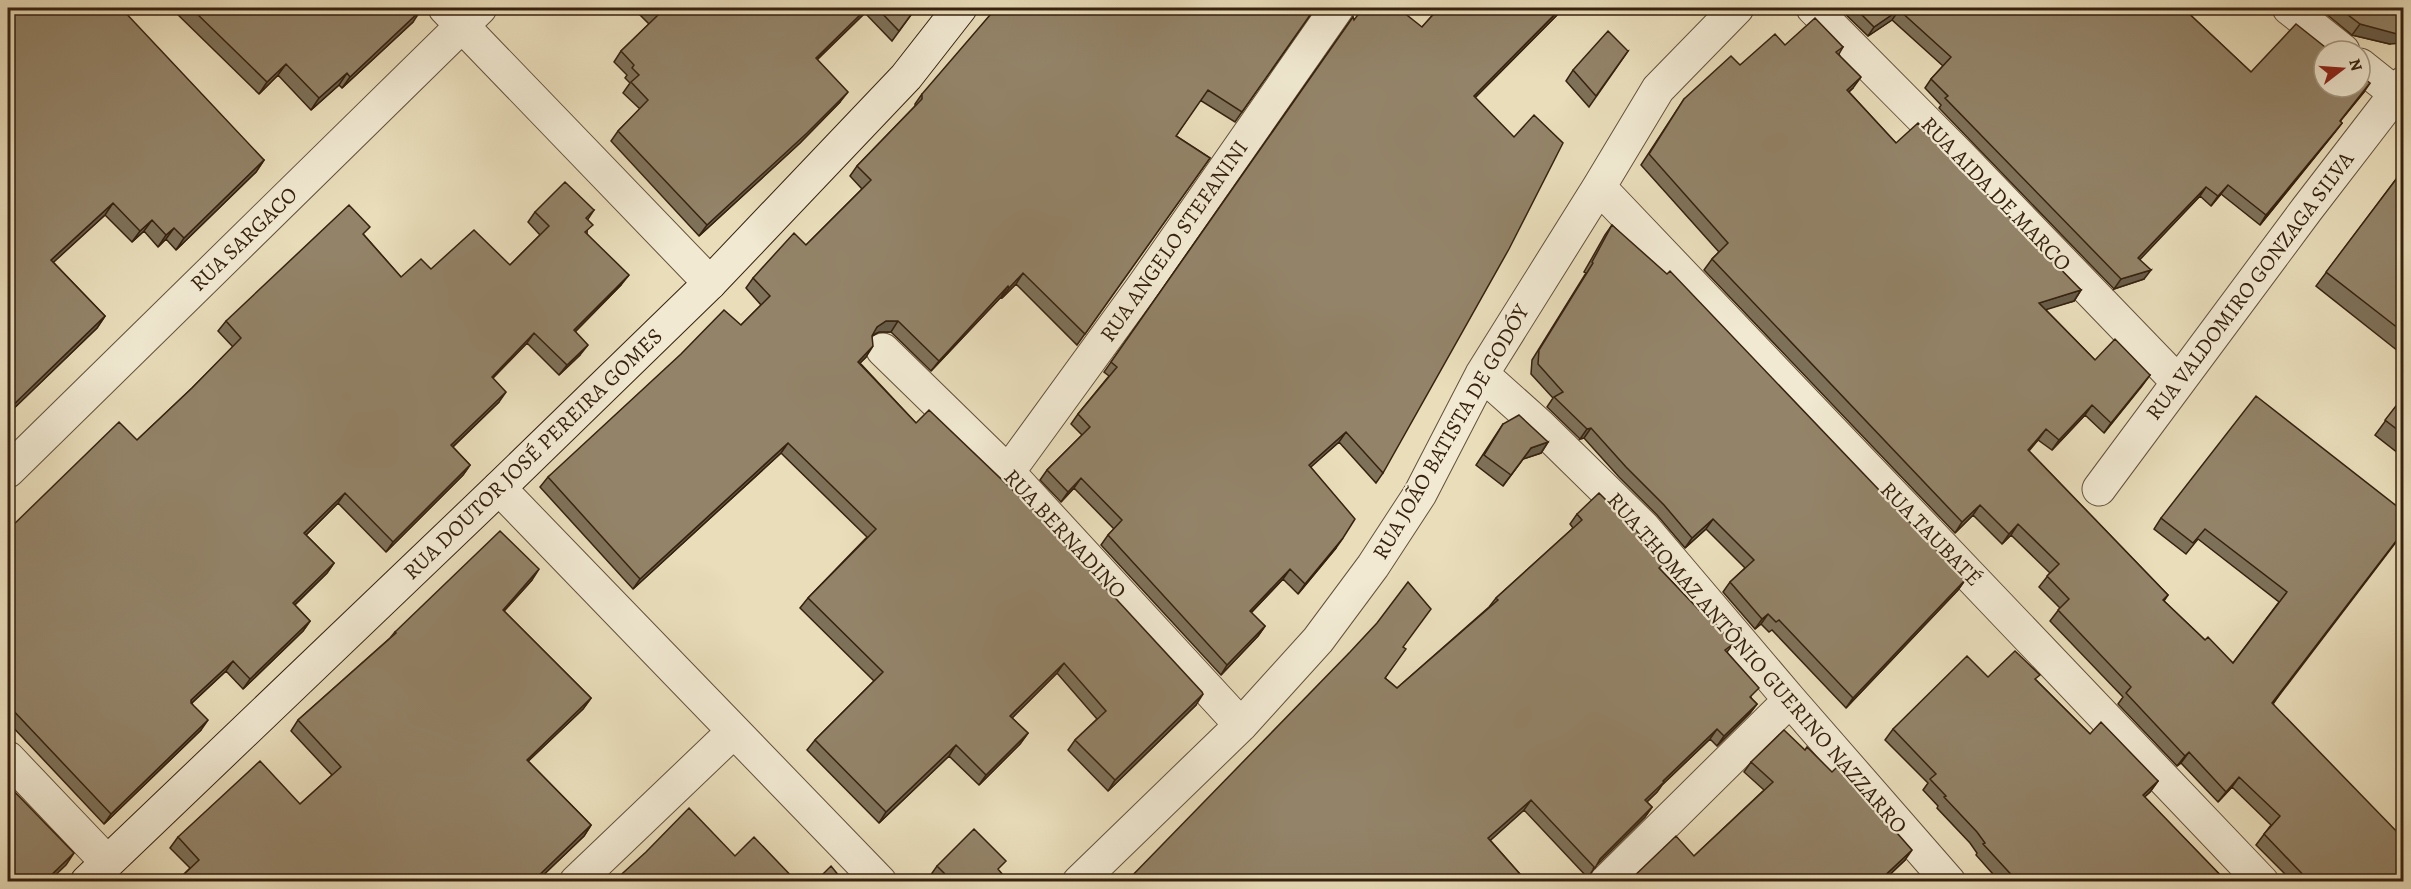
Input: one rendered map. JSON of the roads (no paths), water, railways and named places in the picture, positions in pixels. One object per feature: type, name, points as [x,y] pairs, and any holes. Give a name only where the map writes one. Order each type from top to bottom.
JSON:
[{"type":"street","name":"RUA DOUTOR JOSÉ PEREIRA GOMES","points":[[97,872],[499,488],[710,282],[906,77],[960,8]]},
{"type":"street","name":"RUA ANGELO STEFANINI","points":[[1008,472],[1144,285],[1337,8]]},
{"type":"street","name":"RUA JOÃO BATISTA DE GODÓY","points":[[1079,882],[1241,725],[1318,640],[1373,566],[1420,494],[1482,374],[1658,89],[1737,8]]},
{"type":"street","name":"RUA AIDA DE MARCO","points":[[1813,8],[1958,154],[2177,381]]},
{"type":"street","points":[[2289,8],[2328,39]]},
{"type":"street","points":[[462,14],[710,282]]},
{"type":"street","name":"RUA SARGACO","points":[[8,471],[462,14]]},
{"type":"street","points":[[2372,73],[2401,92]]},
{"type":"street","name":"RUA VALDOMIRO GONZAGA SILVA","points":[[2099,489],[2177,381],[2401,92]]},
{"type":"street","name":"RUA TAUBATÉ","points":[[1599,187],[2262,882]]},
{"type":"street","name":"RUA BERNADINO","points":[[883,350],[1008,472],[1241,725]]},
{"type":"street","name":"RUA THOMAZ ANTÔNIO GUERINO NAZZARRO","points":[[1482,374],[1539,425],[1643,527],[1949,882]]},
{"type":"street","points":[[499,488],[880,882]]},
{"type":"street","points":[[1606,882],[1790,700]]},
{"type":"street","points":[[576,882],[734,731]]},
{"type":"street","points":[[8,758],[97,872]]}]
